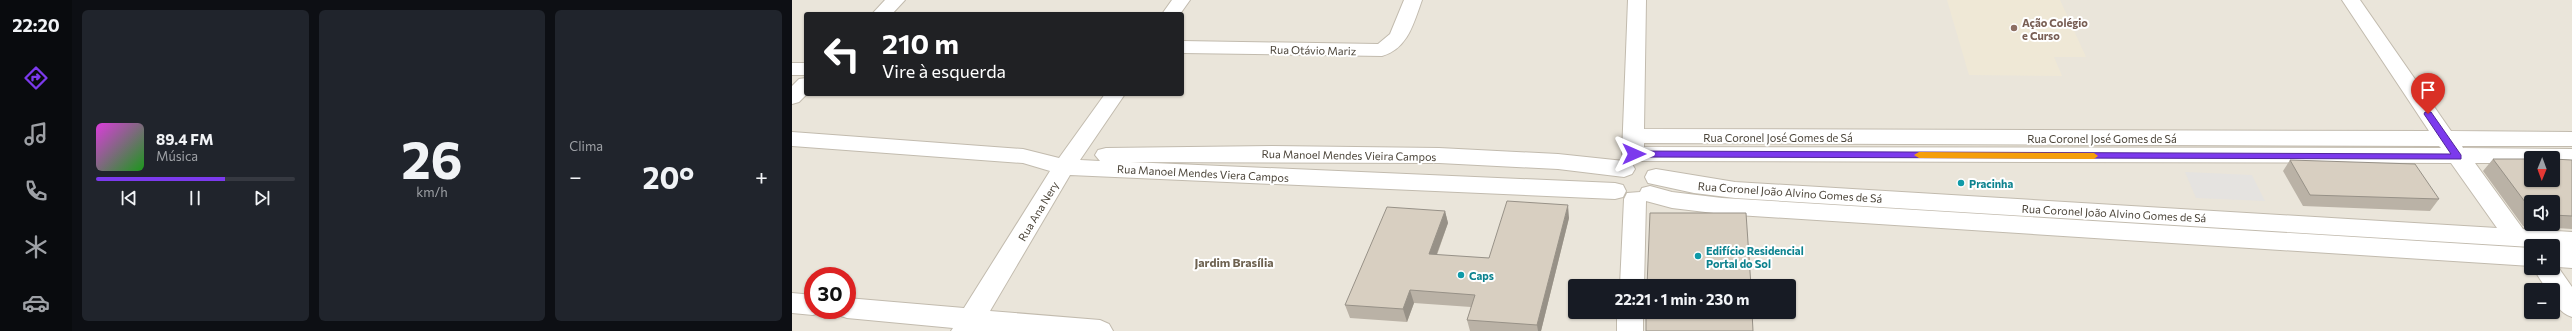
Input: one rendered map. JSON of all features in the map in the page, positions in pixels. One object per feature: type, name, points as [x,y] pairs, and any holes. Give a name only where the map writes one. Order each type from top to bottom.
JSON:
[{"type":"street","points":[[883,12],[896,0]]},
{"type":"street","points":[[1172,12],[1181,0]]},
{"type":"street","name":"Rua Otávio Mariz","points":[[1184,46],[1382,50],[1392,45],[1398,37],[1413,0]]},
{"type":"street","points":[[1637,0],[1631,157],[1613,179],[1639,190]]},
{"type":"street","points":[[2351,0],[2452,148],[2528,239]]},
{"type":"street","points":[[792,68],[804,69]]},
{"type":"street","points":[[792,97],[804,86]]},
{"type":"street","name":"Rua Ana Nery","points":[[969,325],[1069,161],[1115,96]]},
{"type":"street","name":"Rua Manoel Mendes Viera Campos","points":[[792,139],[1023,156],[1069,161],[1639,190]]},
{"type":"street","name":"Rua Coronel José Gomes de Sá","points":[[1631,157],[2452,148],[2572,139]]},
{"type":"street","name":"Rua Coronel José Gomes de Sá","points":[[2452,148],[2572,156]]},
{"type":"street","name":"Rua Manoel Mendes Vieira Campos","points":[[1069,161],[1275,152],[1549,161],[1631,157]]},
{"type":"street","points":[[1631,157],[1648,170],[1639,190],[1633,279]]},
{"type":"street","name":"Rua Coronel João Alvino Gomes de Sá","points":[[1639,190],[1672,200],[1722,206],[1937,211],[2480,244],[2524,245]]},
{"type":"street","name":"Rua Coronel João Alvino Gomes de Sá","points":[[2560,242],[2572,241]]},
{"type":"street","points":[[2560,258],[2572,259]]},
{"type":"street","points":[[2550,275],[2572,307]]},
{"type":"street","points":[[792,303],[804,304]]},
{"type":"street","points":[[856,309],[969,325],[1100,331]]},
{"type":"street","points":[[1630,319],[1630,331]]},
{"type":"shaded area","points":[[792,0],[2572,0],[2572,331],[792,331]]},
{"type":"shaded area","name":"Ação Colégio e Curso","points":[[1947,0],[2060,0],[2086,57],[2054,57],[2062,76],[1969,75]]},
{"type":"shaded area","points":[[2185,172],[2252,175],[2265,201],[2196,198]]},
{"type":"building","points":[[2493,159],[2524,159],[2524,187],[2560,187],[2560,159],[2572,160],[2572,216],[2560,215],[2560,195],[2524,195],[2524,201]]},
{"type":"building","points":[[2290,160],[2415,164],[2439,199],[2310,195]]},
{"type":"building","name":"Caps","points":[[1507,201],[1568,205],[1537,325],[1467,320],[1475,295],[1410,290],[1403,309],[1345,305],[1387,207],[1445,211],[1429,254],[1489,258]]},
{"type":"building","name":"Edifício Residencial Portal do Sol","points":[[1650,213],[1746,213],[1751,279],[1647,279]]},
{"type":"building","points":[[1646,319],[1752,319],[1753,331],[1646,331]]},
{"type":"slow traffic","points":[[1919,155],[2094,156]]},
{"type":"place","name":"Ação Colégio e Curso","points":[[2014,28]]},
{"type":"place","name":"Pracinha","points":[[1961,183]]},
{"type":"place","name":"Edifício Residencial Portal do Sol","points":[[1698,256]]},
{"type":"place","name":"Caps","points":[[1461,275]]},
{"type":"district","name":"Jardim Brasília","points":[[1234,262]]},
{"type":"route","points":[[1634,154],[2458,157],[2428,114]]}]
